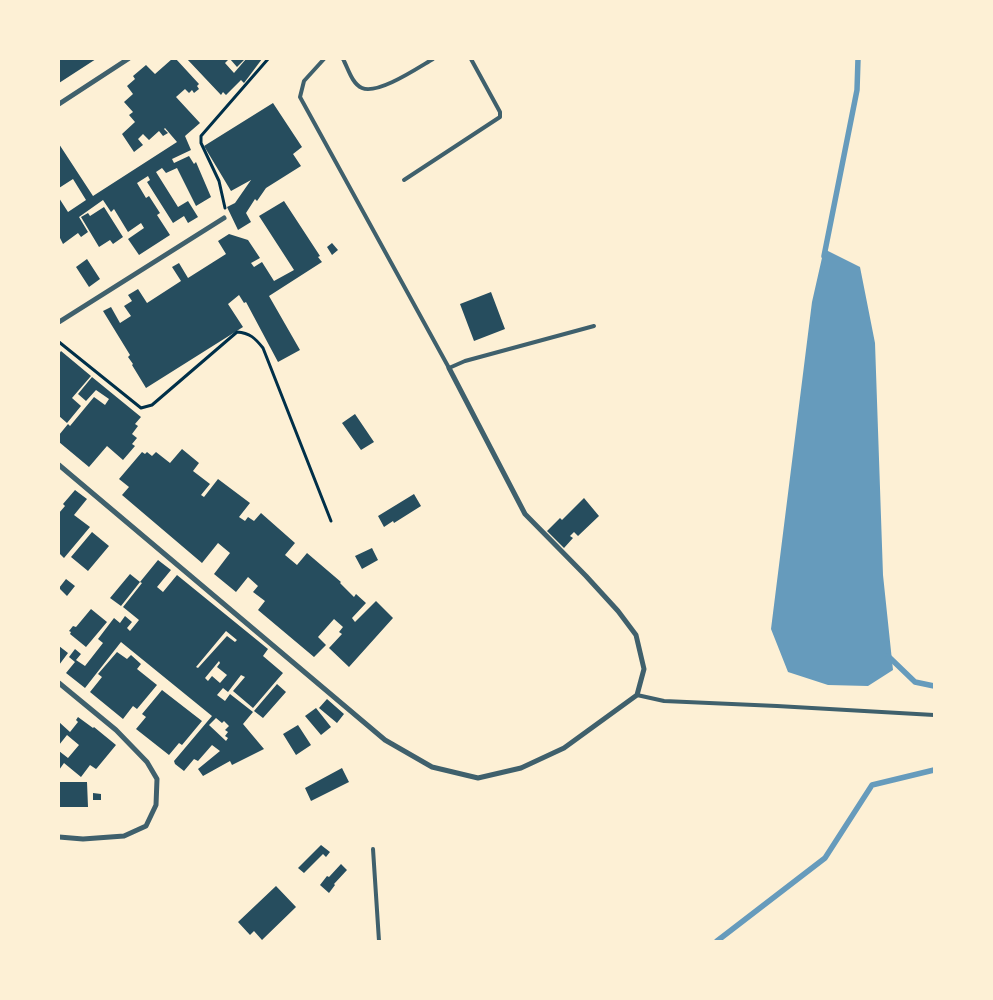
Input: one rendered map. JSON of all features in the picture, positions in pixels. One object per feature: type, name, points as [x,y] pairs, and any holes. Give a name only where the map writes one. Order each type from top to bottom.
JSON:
[{"type":"street","points":[[59,104],[128,59]]},
{"type":"street","points":[[59,322],[224,218]]},
{"type":"street","points":[[59,465],[385,740],[432,767],[478,778],[521,768],[564,748],[638,695],[644,669],[636,635],[618,611],[525,514],[449,368]]},
{"type":"street","points":[[59,683],[116,730],[147,762],[157,779],[156,805],[146,826],[124,836],[83,839],[59,837]]},
{"type":"lane","points":[[324,59],[304,81],[300,97],[449,368],[465,361],[594,326]]},
{"type":"lane","points":[[343,59],[354,81],[362,88],[367,89],[388,85],[434,59]]},
{"type":"lane","points":[[404,180],[500,117],[500,112],[471,59]]},
{"type":"lane","points":[[638,695],[664,701],[934,715]]},
{"type":"lane","points":[[373,849],[378,941]]},
{"type":"path","points":[[224,218],[226,214],[219,181],[201,143],[201,136],[268,59]]},
{"type":"path","points":[[59,342],[141,408],[152,405],[237,332],[246,332],[263,348],[331,521]]},
{"type":"water","points":[[824,249],[860,267],[875,343],[883,575],[893,670],[868,686],[828,685],[788,672],[771,629],[812,302]]},
{"type":"building","points":[[59,59],[96,59],[59,83]]},
{"type":"building","points":[[172,59],[176,59],[199,84],[197,86],[199,89],[194,93],[192,90],[189,93],[185,89],[176,97],[200,123],[185,136],[191,150],[172,159],[174,163],[189,156],[194,164],[196,162],[211,197],[196,206],[177,168],[166,173],[162,168],[156,172],[178,207],[188,201],[198,217],[188,223],[184,216],[173,223],[147,182],[150,180],[148,176],[137,183],[146,198],[149,196],[160,213],[157,215],[170,235],[139,255],[128,239],[144,228],[141,223],[128,232],[114,209],[111,212],[103,200],[79,217],[88,232],[81,237],[78,233],[63,244],[59,236],[59,198],[68,212],[86,200],[73,179],[59,188],[59,144],[93,196],[177,142],[165,128],[168,133],[163,136],[159,131],[149,140],[143,134],[138,139],[143,145],[134,152],[122,134],[135,122],[129,115],[133,112],[124,102],[133,94],[127,86],[135,79],[133,76],[146,65],[155,74]]},
{"type":"building","points":[[187,59],[229,59],[225,63],[234,73],[246,59],[262,59],[244,83],[241,80],[226,95],[223,92],[221,95]]},
{"type":"building","points":[[230,59],[245,59],[237,67]]},
{"type":"building","points":[[273,103],[302,147],[293,154],[301,166],[266,188],[257,201],[255,199],[246,213],[251,222],[238,230],[227,207],[235,203],[251,180],[231,191],[204,146]]},
{"type":"building","points":[[284,201],[322,262],[269,296],[300,350],[278,362],[246,302],[244,303],[239,295],[228,304],[243,327],[146,388],[128,357],[130,355],[103,311],[111,307],[120,323],[131,316],[124,306],[132,301],[128,295],[138,289],[147,303],[181,281],[172,267],[179,263],[188,278],[226,254],[218,241],[229,234],[248,240],[260,258],[251,263],[254,267],[262,262],[274,281],[294,270],[259,216]]},
{"type":"building","points":[[104,207],[123,237],[113,244],[110,240],[99,247],[81,217],[88,213],[90,216]]},
{"type":"building","points":[[332,243],[338,250],[332,255],[327,247]]},
{"type":"building","points":[[87,259],[100,279],[89,287],[76,267]]},
{"type":"building","points":[[491,292],[505,329],[474,341],[460,304]]},
{"type":"building","points":[[61,351],[91,376],[72,398],[81,406],[67,423],[59,416],[59,354]]},
{"type":"building","points":[[92,377],[141,417],[135,424],[138,426],[132,434],[137,438],[132,444],[135,446],[123,460],[107,446],[89,467],[59,442],[59,435],[68,424],[70,426],[94,397],[105,405],[109,399],[96,390],[86,401],[78,394]]},
{"type":"building","points":[[355,414],[374,442],[361,450],[342,423]]},
{"type":"building","points":[[182,449],[199,463],[193,471],[210,484],[201,495],[204,497],[218,479],[250,503],[239,517],[245,521],[248,517],[254,521],[261,513],[295,543],[285,555],[297,565],[307,553],[341,582],[354,597],[356,594],[366,603],[352,618],[355,622],[376,601],[393,618],[349,667],[329,648],[342,634],[339,632],[343,627],[334,619],[318,637],[326,645],[314,657],[258,610],[265,601],[253,592],[258,586],[248,577],[236,592],[214,574],[230,553],[218,543],[202,563],[122,495],[129,487],[119,479],[142,452],[145,454],[147,452],[152,456],[156,452],[170,463]]},
{"type":"building","points":[[75,490],[87,499],[74,515],[90,527],[64,558],[59,553],[59,513],[65,506],[63,504]]},
{"type":"building","points":[[414,494],[421,506],[384,527],[378,516]]},
{"type":"building","points":[[584,498],[599,516],[578,536],[574,532],[570,536],[573,538],[564,548],[547,531],[560,518],[562,520]]},
{"type":"building","points":[[92,532],[109,546],[88,571],[71,557]]},
{"type":"building","points":[[372,548],[378,560],[362,569],[355,556]]},
{"type":"building","points":[[158,560],[171,570],[157,587],[163,592],[177,575],[268,649],[263,656],[283,673],[253,708],[233,691],[245,677],[241,675],[228,692],[223,688],[217,695],[225,701],[230,694],[253,712],[243,724],[264,749],[232,765],[230,761],[203,776],[198,769],[220,751],[212,745],[198,761],[194,759],[184,771],[174,761],[212,716],[121,642],[85,688],[66,673],[75,662],[69,657],[75,649],[81,654],[76,660],[85,666],[103,643],[98,639],[114,618],[120,623],[125,616],[132,622],[127,628],[130,631],[139,620],[123,607],[142,583],[140,582]],"holes":[[[226,631],[237,640],[235,642],[227,636],[198,668],[196,667]],[[219,661],[220,663],[217,667],[227,675],[220,683],[212,676],[208,681],[205,678]],[[216,718],[222,723],[224,721],[229,726],[225,730],[228,732],[225,736],[228,738],[226,741],[209,725]]]},
{"type":"building","points":[[130,574],[140,582],[121,606],[110,598]]},
{"type":"building","points":[[66,579],[75,586],[67,596],[59,588]]},
{"type":"building","points":[[91,609],[107,622],[86,647],[69,631],[73,626],[76,627]]},
{"type":"building","points":[[59,646],[68,653],[59,665]]},
{"type":"building","points":[[117,652],[127,659],[131,655],[141,664],[137,669],[157,685],[137,709],[133,706],[123,719],[90,692],[102,677],[98,674]]},
{"type":"building","points":[[277,684],[286,692],[263,718],[254,711]]},
{"type":"building","points":[[162,690],[202,721],[182,745],[179,743],[169,755],[136,729],[146,717],[142,714]]},
{"type":"building","points":[[327,699],[344,714],[337,723],[319,708]]},
{"type":"building","points":[[316,708],[331,727],[321,735],[305,716]]},
{"type":"building","points":[[78,717],[116,745],[96,769],[90,765],[81,777],[64,763],[59,770],[59,751],[68,758],[79,745],[67,735],[59,745],[59,722],[70,732],[78,722],[76,720]]},
{"type":"building","points":[[298,725],[311,745],[296,755],[283,734]]},
{"type":"building","points":[[342,768],[349,782],[311,801],[305,788]]},
{"type":"building","points":[[59,782],[87,782],[88,807],[59,807]]},
{"type":"building","points":[[93,793],[101,794],[101,800],[93,800]]},
{"type":"building","points":[[321,845],[330,852],[326,857],[323,854],[304,873],[298,868]]},
{"type":"building","points":[[341,864],[347,870],[334,884],[329,893],[320,885]]},
{"type":"building","points":[[276,886],[296,907],[262,940],[254,931],[250,935],[238,922]]},
{"type":"waterway","points":[[824,256],[857,90],[858,59]]},
{"type":"waterway","points":[[888,656],[915,682],[934,686]]},
{"type":"waterway","points":[[717,941],[825,858],[872,785],[934,770]]}]
